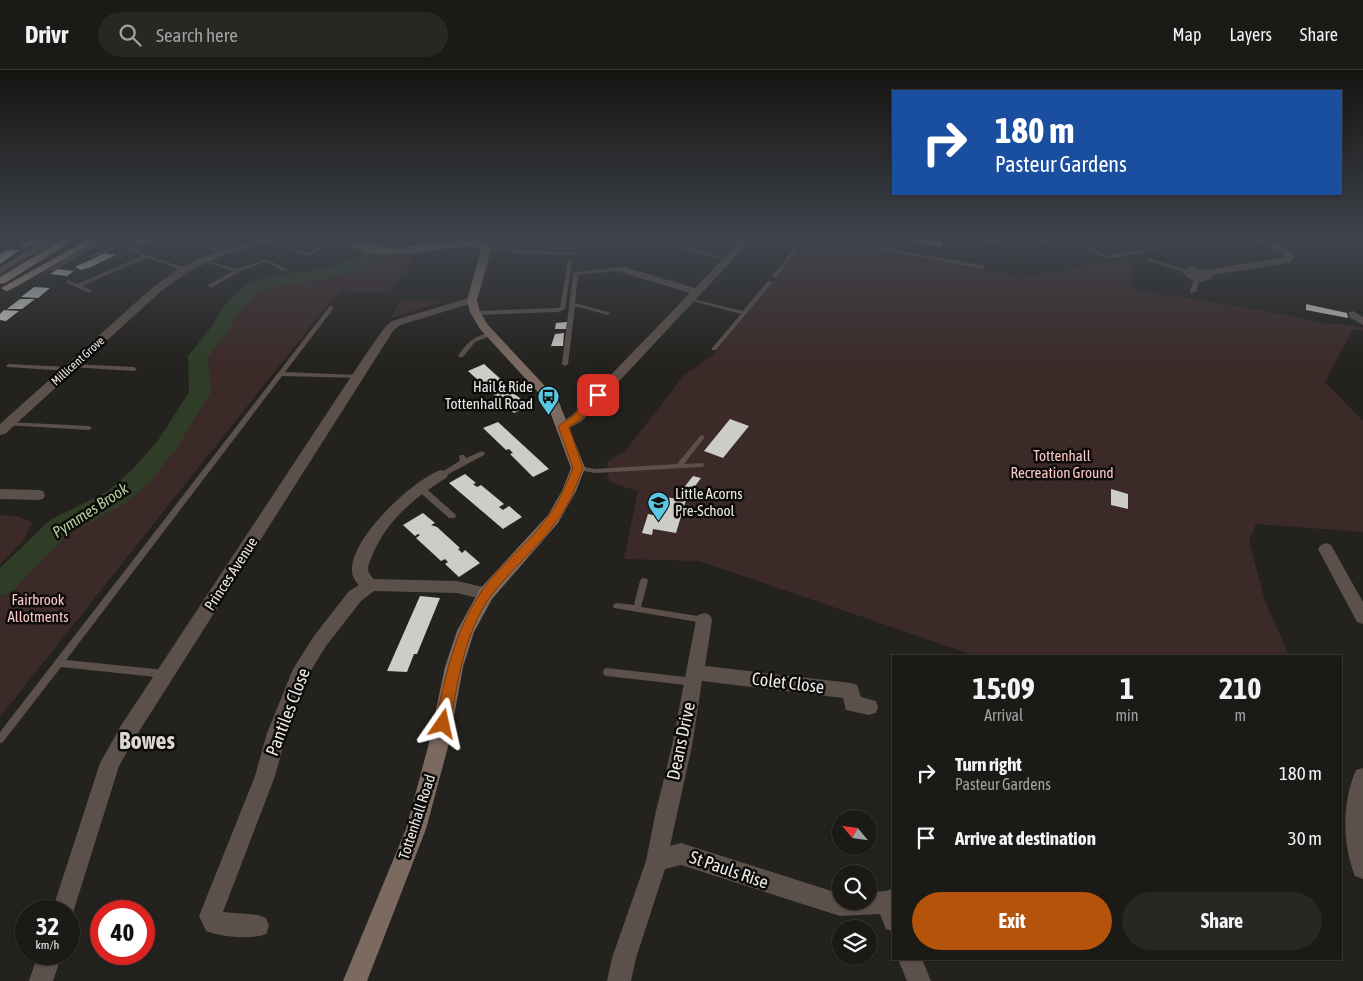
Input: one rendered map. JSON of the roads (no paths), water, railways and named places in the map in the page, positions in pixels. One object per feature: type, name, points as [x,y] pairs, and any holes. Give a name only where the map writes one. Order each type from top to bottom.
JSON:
[{"type":"highway","points":[[2,288],[13,282]]},
{"type":"highway","points":[[2,288],[14,282]]},
{"type":"street","name":"Millicent Grove","points":[[4,428],[168,282]]},
{"type":"street","points":[[478,282],[474,306],[491,334],[552,400],[578,468]]},
{"type":"street","points":[[655,282],[694,296]]},
{"type":"street","points":[[563,426],[577,418],[708,282]]},
{"type":"street","name":"Princes Avenue","points":[[66,900],[110,763],[129,730],[389,329],[396,323],[474,306]]},
{"type":"street","points":[[1353,314],[1354,317],[1363,322]]},
{"type":"street","name":"Tottenhall Road","points":[[355,981],[416,829],[439,743],[454,667],[466,630],[486,594],[553,519],[569,492],[578,468]]},
{"type":"street","points":[[430,480],[406,497],[379,528],[359,568],[366,581],[457,587],[486,594]]},
{"type":"street","points":[[0,494],[38,495]]},
{"type":"street","points":[[1326,549],[1363,617]]},
{"type":"street","name":"Pantiles Close","points":[[258,926],[214,923],[210,916],[265,776],[277,733],[299,674],[320,641],[366,581]]},
{"type":"street","name":"Deans Drive","points":[[657,861],[695,677],[704,620]]},
{"type":"street","name":"Colet Close","points":[[695,677],[851,691],[853,704],[869,707]]},
{"type":"street","points":[[1363,777],[1355,819],[1363,868]]},
{"type":"street","name":"St Pauls Rise","points":[[657,861],[681,854],[840,905],[891,907]]},
{"type":"street","points":[[619,981],[624,958],[657,861]]},
{"type":"street","points":[[910,960],[919,981]]},
{"type":"street","points":[[41,981],[46,965]]},
{"type":"lane","points":[[68,282],[89,291]]},
{"type":"lane","points":[[77,286],[87,282]]},
{"type":"lane","points":[[211,286],[219,282]]},
{"type":"lane","points":[[474,306],[559,310],[563,308],[567,282]]},
{"type":"lane","points":[[565,364],[575,282]]},
{"type":"lane","points":[[714,349],[770,282]]},
{"type":"lane","points":[[1193,292],[1198,282]]},
{"type":"lane","points":[[694,296],[745,313]]},
{"type":"lane","points":[[573,304],[608,313]]},
{"type":"lane","points":[[0,739],[331,308]]},
{"type":"lane","points":[[462,356],[470,342],[475,338],[491,334]]},
{"type":"lane","points":[[9,366],[134,369]]},
{"type":"lane","points":[[281,374],[357,378]]},
{"type":"lane","points":[[4,428],[89,428]]},
{"type":"lane","points":[[678,467],[702,437]]},
{"type":"lane","points":[[452,516],[430,480],[461,461],[482,453]]},
{"type":"lane","points":[[578,468],[594,471],[701,465]]},
{"type":"lane","points":[[637,608],[644,581]]},
{"type":"lane","points":[[617,606],[704,620]]},
{"type":"lane","points":[[58,663],[166,674]]},
{"type":"lane","points":[[607,672],[695,677]]},
{"type":"waterway","name":"Pymmes Brook","points":[[0,585],[59,527],[117,497],[142,475],[168,444],[200,392],[198,356],[221,328],[232,308],[251,289],[270,282]]},
{"type":"place","name":"Hail & Ride Tottenhall Road","points":[[549,415]]},
{"type":"place","name":"Little Acorns Pre-School","points":[[659,522]]},
{"type":"district","name":"Bowes","points":[[147,741]]},
{"type":"park label","name":"Tottenhall Recreation Ground","points":[[1062,464]]},
{"type":"park label","name":"Fairbrook Allotments","points":[[38,608]]}]
